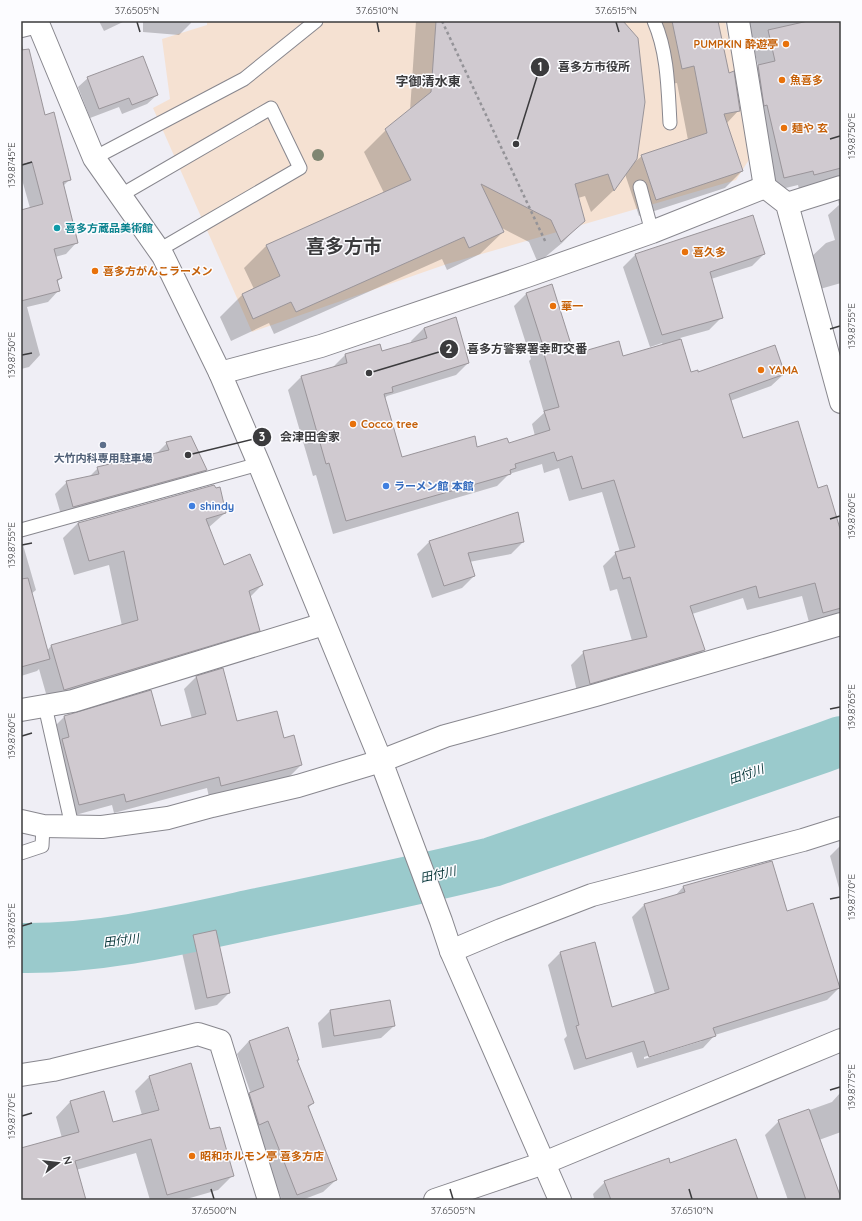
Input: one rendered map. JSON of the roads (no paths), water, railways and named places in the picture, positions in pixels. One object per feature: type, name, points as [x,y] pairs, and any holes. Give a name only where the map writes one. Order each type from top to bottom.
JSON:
[{"type":"street","points":[[738,21],[765,188],[787,204],[841,402]]},
{"type":"street","points":[[32,23],[94,158],[163,256],[220,373],[381,761],[441,921],[450,951],[560,1200]]},
{"type":"street","points":[[787,204],[841,187]]},
{"type":"street","points":[[220,373],[321,346],[557,266],[652,232],[765,188]]},
{"type":"street","points":[[21,710],[73,701],[324,624]]},
{"type":"street","points":[[21,821],[43,826],[102,827],[168,818],[298,786],[381,761],[445,736],[596,695],[841,624]]},
{"type":"street","points":[[450,951],[592,895],[803,840],[841,828]]},
{"type":"street","points":[[21,1075],[53,1070],[198,1034],[220,1041],[269,1200]]},
{"type":"street","points":[[435,1200],[544,1163],[841,1040]]},
{"type":"lane","points":[[94,158],[244,79],[316,21]]},
{"type":"lane","points":[[654,21],[659,34],[668,78],[670,123]]},
{"type":"lane","points":[[121,195],[271,108],[300,168],[159,250]]},
{"type":"lane","points":[[640,187],[652,232]]},
{"type":"lane","points":[[21,530],[259,464]]},
{"type":"lane","points":[[45,706],[72,826]]},
{"type":"lane","points":[[21,853],[42,846],[43,826]]},
{"type":"waterway","name":"田付川","points":[[21,948],[81,945],[140,937],[375,889],[492,862],[841,741]]},
{"type":"place","name":"PUMPKIN 酔遊亭","points":[[786,44]]},
{"type":"place","name":"魚喜多","points":[[782,80]]},
{"type":"place","name":"麺や 玄","points":[[784,128]]},
{"type":"place","name":"喜多方市役所","points":[[516,144]]},
{"type":"place","name":"喜多方蔵品美術館","points":[[57,228]]},
{"type":"place","name":"喜久多","points":[[685,252]]},
{"type":"place","name":"喜多方がんこラーメン","points":[[95,271]]},
{"type":"place","name":"華一","points":[[553,306]]},
{"type":"place","name":"YAMA","points":[[761,370]]},
{"type":"place","name":"喜多方警察署幸町交番","points":[[369,373]]},
{"type":"place","name":"Cocco tree","points":[[353,424]]},
{"type":"place","name":"大竹内科専用駐車場","points":[[103,445]]},
{"type":"place","name":"会津田舎家","points":[[188,455]]},
{"type":"place","name":"ラーメン館 本館","points":[[386,486]]},
{"type":"place","name":"shindy","points":[[192,506]]},
{"type":"place","name":"昭和ホルモン亭 喜多方店","points":[[192,1156]]},
{"type":"district","name":"字御清水東","points":[[428,81]]},
{"type":"district","name":"喜多方市","points":[[344,246]]}]
